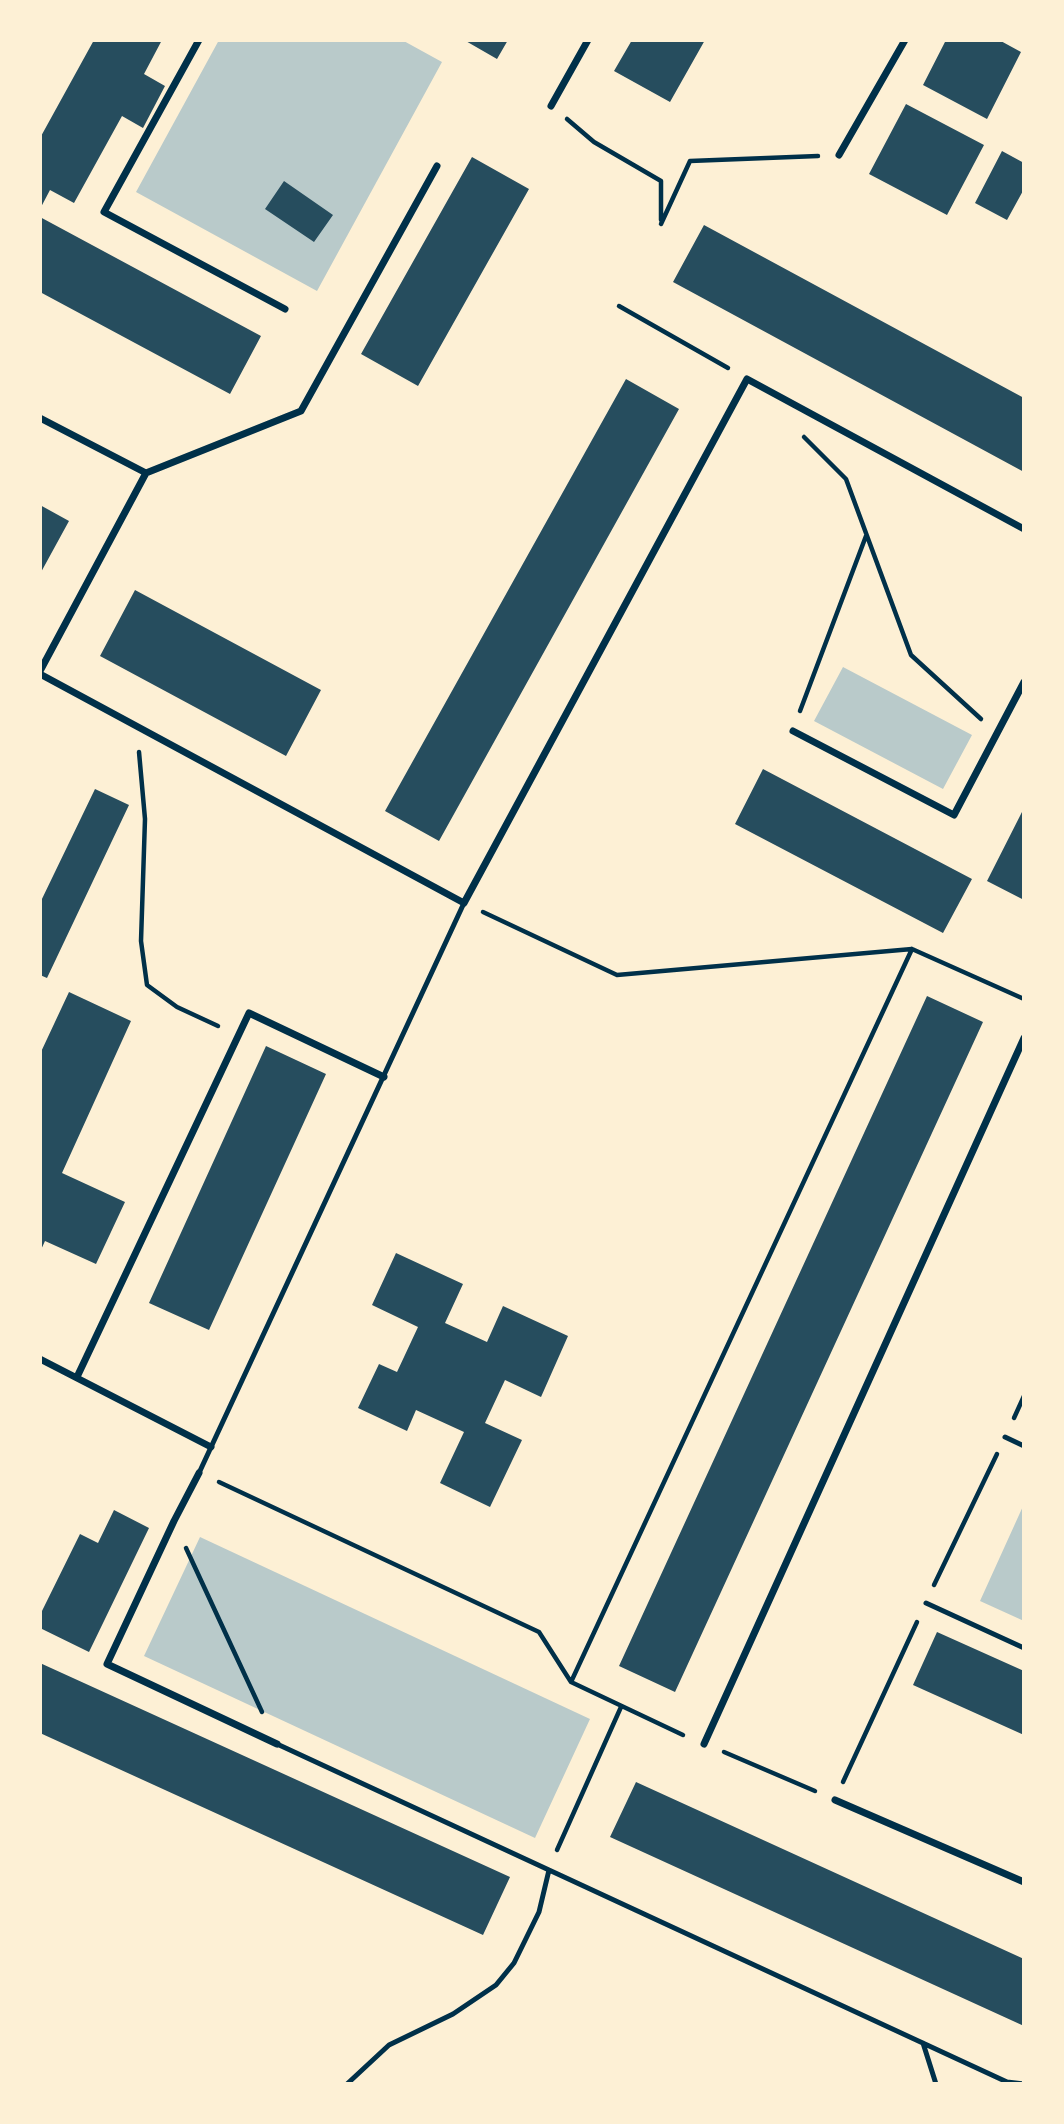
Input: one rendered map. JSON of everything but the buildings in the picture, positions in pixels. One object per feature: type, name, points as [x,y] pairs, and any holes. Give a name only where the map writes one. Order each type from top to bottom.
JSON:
[{"type":"street","points":[[199,40],[104,212],[285,309]]},
{"type":"street","points":[[551,106],[588,40]]},
{"type":"street","points":[[839,155],[905,40]]},
{"type":"street","points":[[437,166],[301,411],[146,474],[40,672],[464,903],[747,379],[1024,529]]},
{"type":"street","points":[[40,418],[146,474]]},
{"type":"street","points":[[793,731],[954,815],[1024,682]]},
{"type":"street","points":[[77,1377],[249,1013],[384,1077]]},
{"type":"street","points":[[704,1744],[1024,1038]]},
{"type":"street","points":[[40,1359],[211,1447]]},
{"type":"street","points":[[199,1473],[107,1664],[277,1744]]},
{"type":"street","points":[[835,1800],[1024,1882]]},
{"type":"lane","points":[[199,1473],[464,903]]},
{"type":"lane","points":[[1005,1437],[1024,1446]]},
{"type":"lane","points":[[926,1603],[1024,1648]]},
{"type":"lane","points":[[277,1744],[1007,2082],[1024,2084]]},
{"type":"lane","points":[[347,2084],[389,2045],[453,2014],[496,1985],[514,1963],[539,1912],[549,1870]]},
{"type":"lane","points":[[923,2043],[936,2084]]},
{"type":"path","points":[[551,106],[594,142],[661,181],[661,224],[690,161],[839,155]]},
{"type":"path","points":[[619,306],[747,379]]},
{"type":"path","points":[[801,434],[846,479],[911,656],[997,734]]},
{"type":"path","points":[[793,731],[867,535]]},
{"type":"path","points":[[136,726],[145,819],[141,942],[147,985],[177,1007],[238,1035]]},
{"type":"path","points":[[464,903],[617,975],[912,949],[1024,999]]},
{"type":"path","points":[[571,1682],[912,949]]},
{"type":"path","points":[[199,1473],[539,1632],[571,1682],[621,1707],[835,1800]]},
{"type":"path","points":[[174,1521],[277,1744]]},
{"type":"path","points":[[549,1870],[621,1707]]},
{"type":"shaded area","points":[[219,40],[402,40],[442,62],[317,291],[136,192]]},
{"type":"shaded area","points":[[843,667],[972,735],[943,789],[814,721]]},
{"type":"shaded area","points":[[1024,1504],[1024,1621],[980,1601]]},
{"type":"shaded area","points":[[200,1537],[590,1719],[535,1838],[144,1656]]}]
